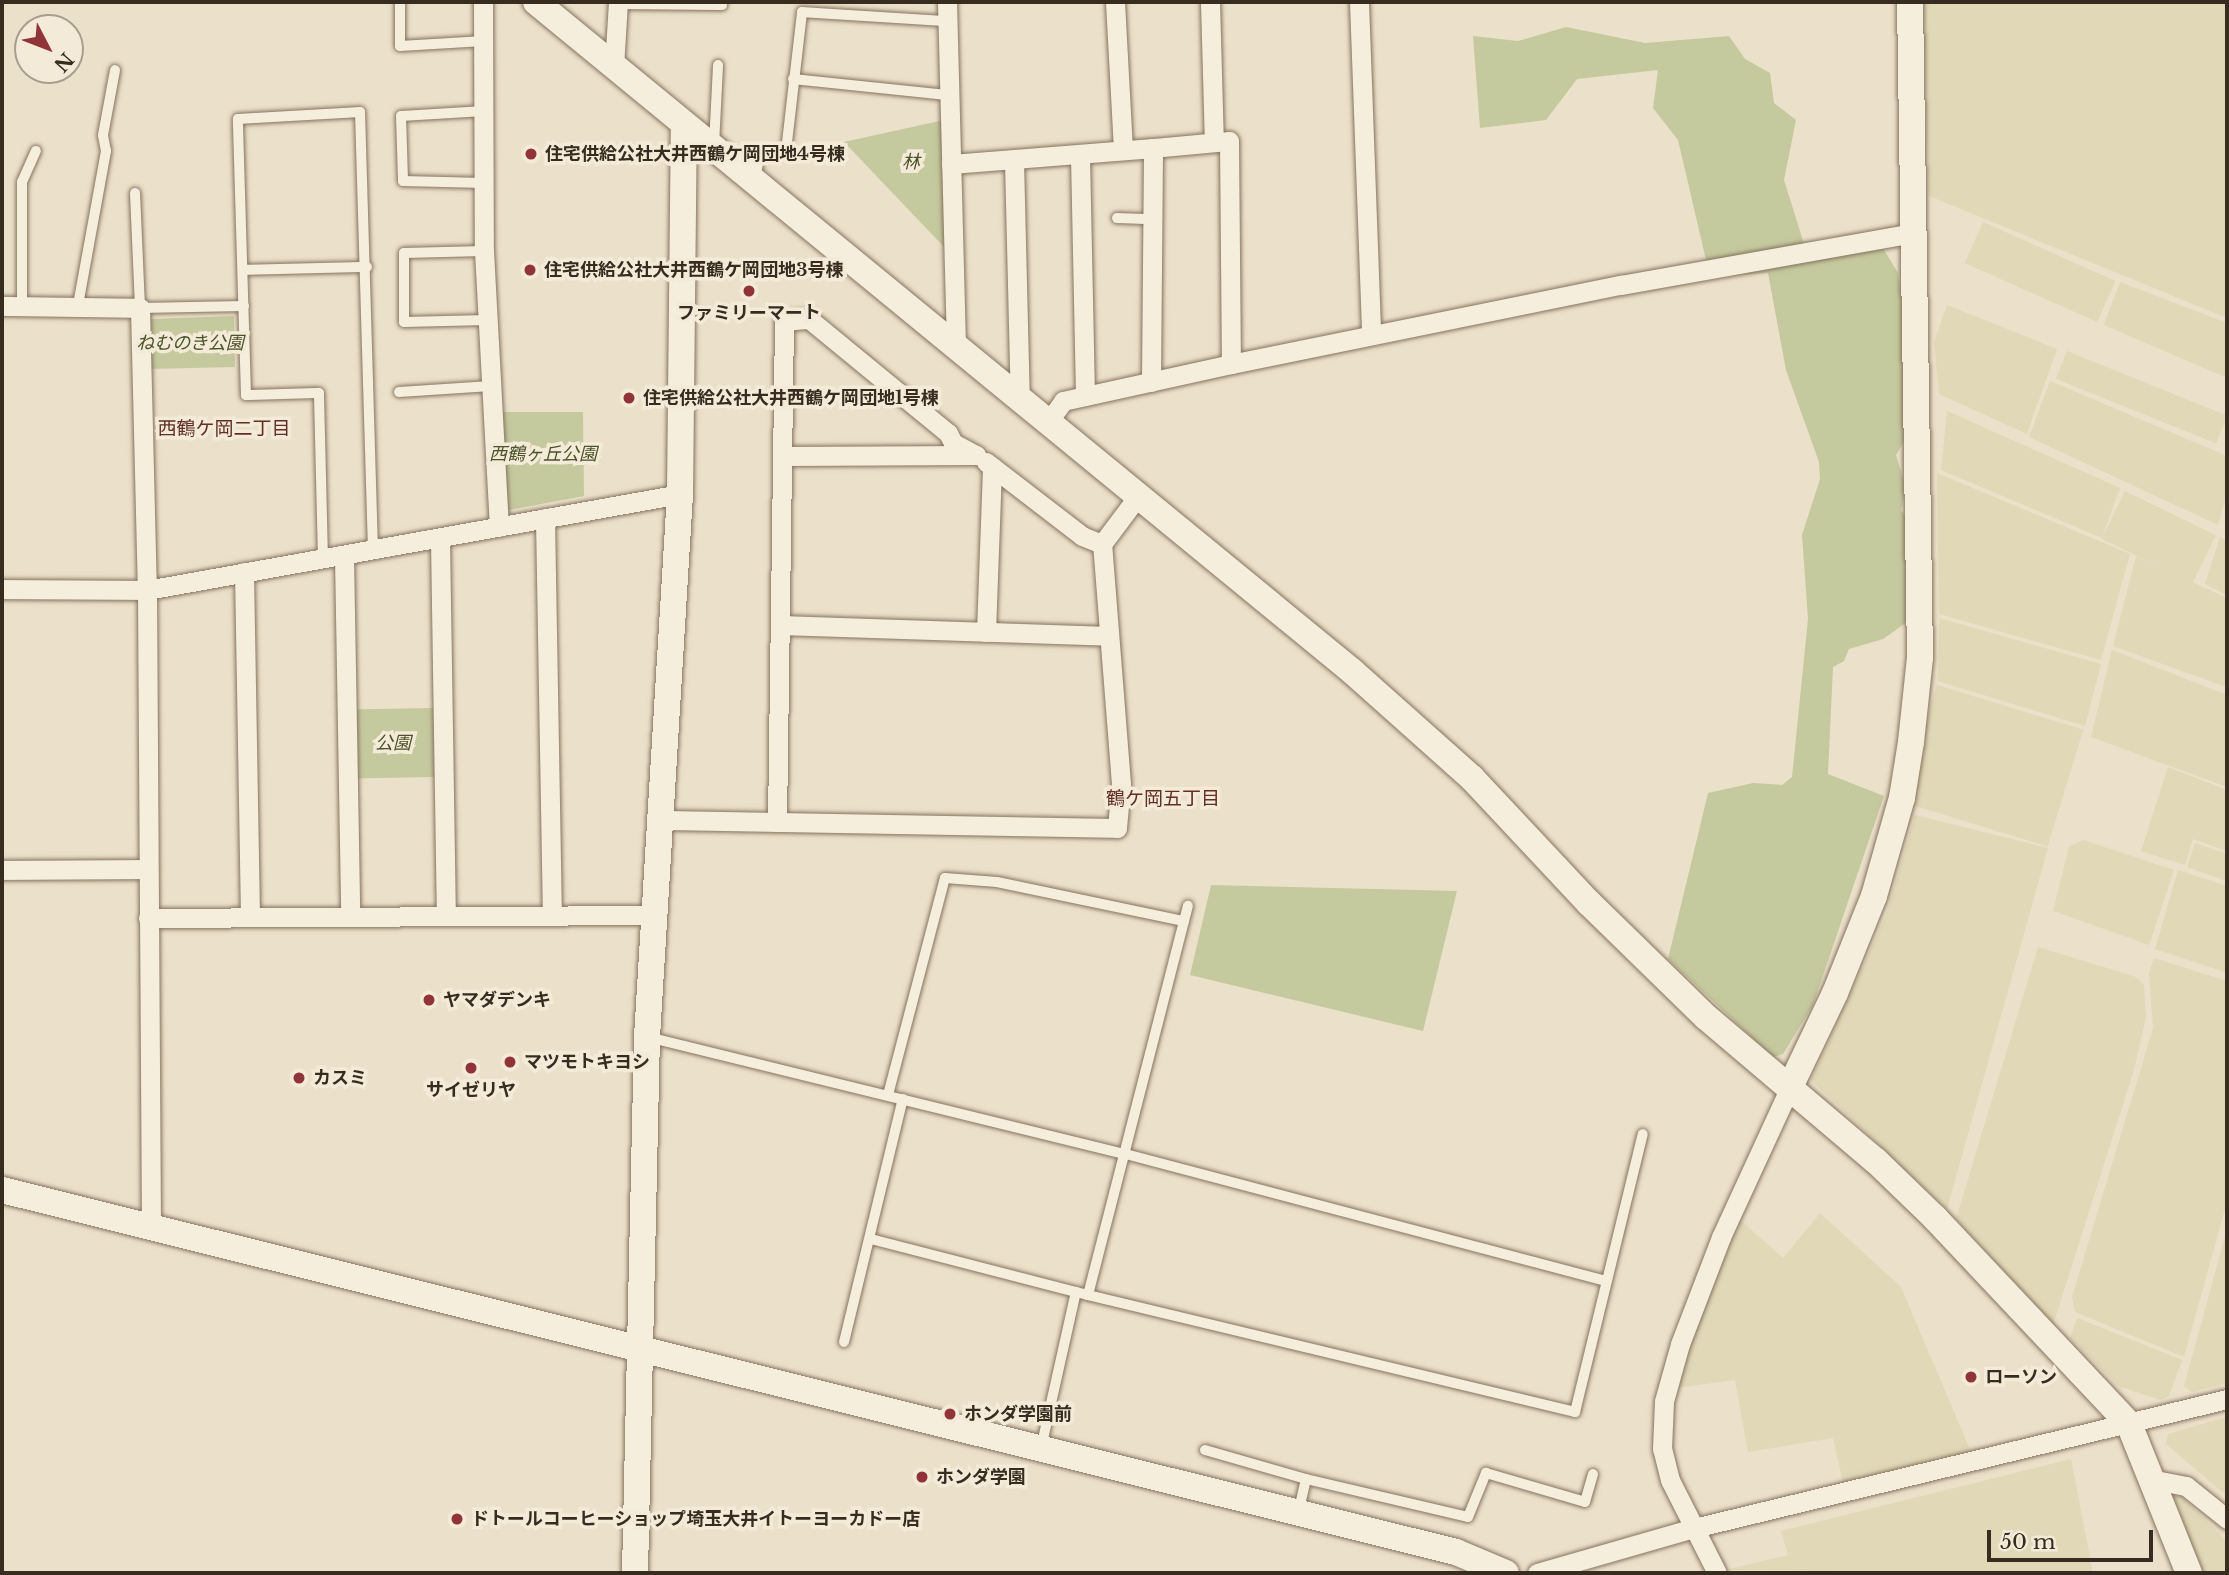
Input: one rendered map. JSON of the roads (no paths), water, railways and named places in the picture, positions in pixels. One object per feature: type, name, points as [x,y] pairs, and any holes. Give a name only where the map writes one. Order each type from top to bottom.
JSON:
[{"type":"street","points":[[483,2],[484,251],[499,527]]},
{"type":"street","points":[[536,2],[684,127],[1353,672],[1472,778],[1589,903],[1706,1017],[1790,1087],[1936,1218],[2129,1424],[2189,1573]]},
{"type":"street","points":[[1115,2],[1123,148]]},
{"type":"street","points":[[1210,2],[1214,141]]},
{"type":"street","points":[[1359,2],[1371,335]]},
{"type":"street","points":[[1717,1573],[1670,1480],[1662,1449],[1664,1401],[1680,1344],[1721,1237],[1835,993],[1874,896],[1902,798],[1911,742],[1920,658],[1910,2]]},
{"type":"street","points":[[614,67],[618,3]]},
{"type":"street","points":[[947,11],[956,346]]},
{"type":"street","points":[[635,1573],[643,1351],[647,1037],[680,494],[684,127]]},
{"type":"street","points":[[951,164],[1080,156],[1123,148],[1229,141],[1231,364]]},
{"type":"street","points":[[1151,382],[1153,148]]},
{"type":"street","points":[[1080,156],[1084,396]]},
{"type":"street","points":[[1014,160],[1020,399]]},
{"type":"street","points":[[1048,422],[1063,401],[1084,396],[1371,335],[1914,233]]},
{"type":"street","points":[[12,305],[140,308],[147,590],[146,869],[151,1227]]},
{"type":"street","points":[[777,822],[782,625],[784,321],[809,320],[948,433],[961,449],[984,461],[1082,536],[1102,544]]},
{"type":"street","points":[[783,456],[984,461]]},
{"type":"street","points":[[984,461],[986,632]]},
{"type":"street","points":[[2,589],[147,590],[440,540],[680,494]]},
{"type":"street","points":[[661,820],[1117,828],[1122,784],[1102,544],[1138,496]]},
{"type":"street","points":[[545,518],[552,913]]},
{"type":"street","points":[[440,540],[446,914]]},
{"type":"street","points":[[344,556],[350,915]]},
{"type":"street","points":[[244,572],[250,915]]},
{"type":"street","points":[[782,625],[1108,636]]},
{"type":"street","points":[[2,870],[146,869]]},
{"type":"street","points":[[148,918],[552,913],[654,915]]},
{"type":"street","points":[[2,1190],[1297,1513],[1457,1563],[1506,1573]]},
{"type":"street","points":[[1537,1573],[1694,1528],[2227,1399]]},
{"type":"street","points":[[2150,1479],[2186,1486],[2227,1519]]},
{"type":"lane","points":[[400,2],[400,46],[484,41]]},
{"type":"lane","points":[[618,3],[722,5]]},
{"type":"lane","points":[[753,183],[760,155],[786,152],[802,12],[947,11]]},
{"type":"lane","points":[[714,151],[718,65]]},
{"type":"lane","points":[[78,305],[106,151],[103,135],[114,70]]},
{"type":"lane","points":[[793,79],[948,95]]},
{"type":"lane","points":[[484,111],[401,116],[403,181],[484,183]]},
{"type":"lane","points":[[323,559],[318,393],[246,395],[238,119],[360,112],[367,267],[373,550]]},
{"type":"lane","points":[[12,305],[22,182],[36,151]]},
{"type":"lane","points":[[135,193],[140,308],[244,306]]},
{"type":"lane","points":[[1117,218],[1152,219]]},
{"type":"lane","points":[[484,251],[404,253],[404,321],[487,320]]},
{"type":"lane","points":[[243,270],[367,267]]},
{"type":"lane","points":[[399,392],[491,386]]},
{"type":"lane","points":[[888,1095],[945,878],[997,882],[1184,921]]},
{"type":"lane","points":[[1088,1295],[1122,1153],[1188,906]]},
{"type":"lane","points":[[647,1037],[1122,1153],[1606,1281]]},
{"type":"lane","points":[[844,1342],[903,1099]]},
{"type":"lane","points":[[871,1239],[1088,1295],[1575,1412],[1643,1134]]},
{"type":"lane","points":[[1041,1449],[1076,1292]]},
{"type":"lane","points":[[1205,1450],[1306,1479],[1468,1517],[1486,1473],[1585,1502],[1592,1474]]},
{"type":"lane","points":[[1297,1513],[1306,1479]]},
{"type":"place","name":"住宅供給公社大井西鶴ケ岡団地4号棟","points":[[531,154]]},
{"type":"place","name":"住宅供給公社大井西鶴ケ岡団地3号棟","points":[[530,270]]},
{"type":"place","name":"ファミリーマート","points":[[749,291]]},
{"type":"place","name":"住宅供給公社大井西鶴ケ岡団地1号棟","points":[[629,398]]},
{"type":"place","name":"ヤマダデンキ","points":[[429,1000]]},
{"type":"place","name":"マツモトキヨシ","points":[[510,1062]]},
{"type":"place","name":"サイゼリヤ","points":[[471,1068]]},
{"type":"place","name":"カスミ","points":[[299,1078]]},
{"type":"place","name":"ローソン","points":[[1971,1377]]},
{"type":"place","name":"ホンダ学園前","points":[[950,1414]]},
{"type":"place","name":"ホンダ学園","points":[[922,1477]]},
{"type":"place","name":"ドトールコーヒーショップ埼玉大井イトーヨーカドー店","points":[[457,1519]]},
{"type":"district","name":"西鶴ケ岡二丁目","points":[[224,429]]},
{"type":"district","name":"鶴ケ岡五丁目","points":[[1163,799]]},
{"type":"park label","name":"林","points":[[911,162]]},
{"type":"park label","name":"ねむのき公園","points":[[190,343]]},
{"type":"park label","name":"西鶴ヶ丘公園","points":[[543,454]]},
{"type":"park label","name":"公園","points":[[393,743]]}]
